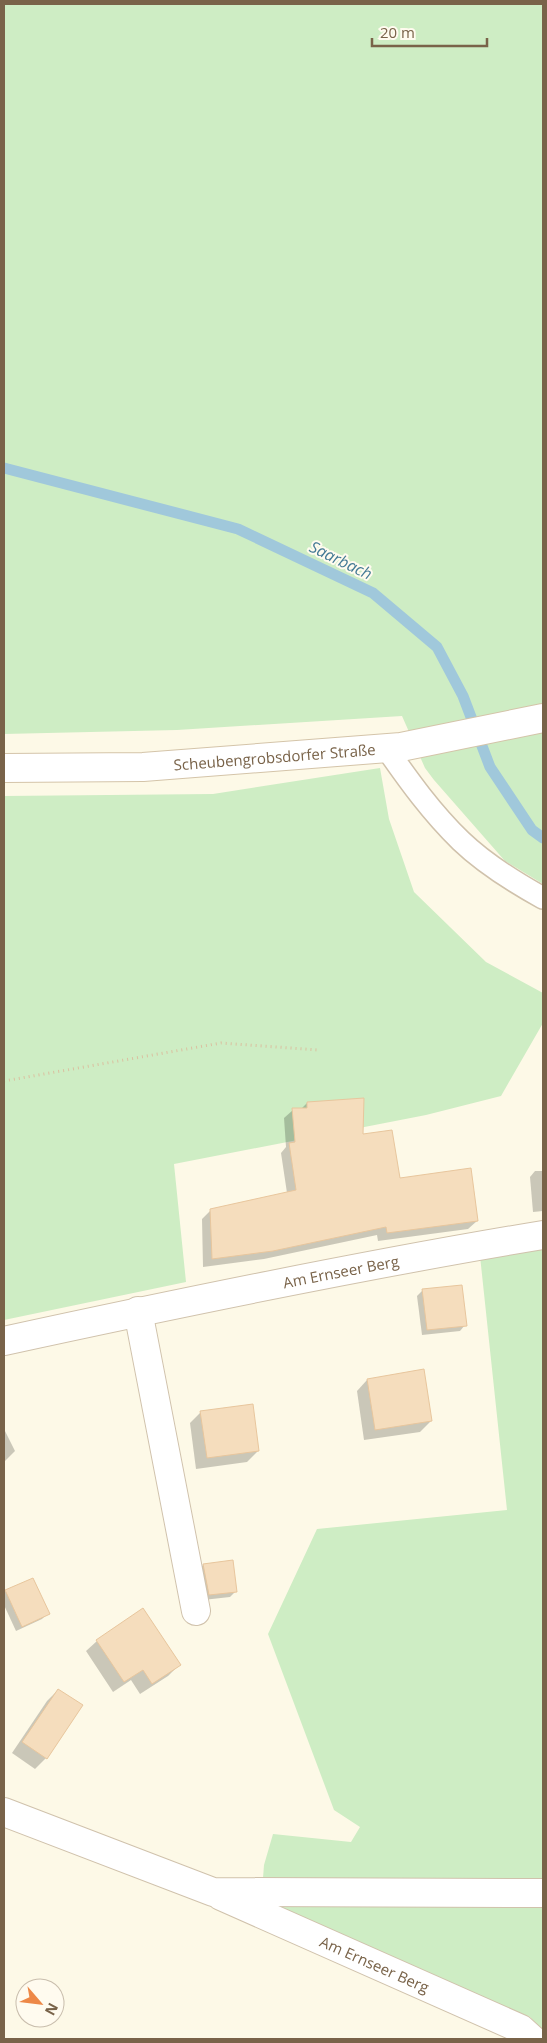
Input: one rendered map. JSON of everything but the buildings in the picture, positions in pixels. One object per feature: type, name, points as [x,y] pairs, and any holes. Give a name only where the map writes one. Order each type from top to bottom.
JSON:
[{"type":"street","name":"Scheubengrobsdorfer Straße","points":[[4,768],[143,767],[394,747],[532,721]]},
{"type":"street","name":"Am Ernseer Berg","points":[[4,1341],[138,1311],[452,1250],[543,1235]]},
{"type":"street","points":[[138,1311],[196,1612]]},
{"type":"street","name":"Am Ernseer Berg","points":[[4,1812],[213,1892],[521,2029],[532,2039]]},
{"type":"street","name":"Am Ernseer Berg","points":[[213,1892],[543,1892]]},
{"type":"lane","points":[[394,747],[416,791],[462,841],[511,880],[543,898]]},
{"type":"path","points":[[4,1081],[221,1043],[318,1050]]},
{"type":"green space","points":[[4,4],[543,4],[543,884],[505,861],[434,780],[425,768],[402,716],[177,730],[4,734]]},
{"type":"green space","points":[[380,768],[389,819],[414,892],[486,962],[543,993],[543,1023],[501,1096],[426,1115],[174,1164],[186,1282],[4,1320],[4,796],[213,794]]},
{"type":"green space","points":[[543,1225],[543,2030],[530,2017],[261,1904],[264,1865],[273,1834],[351,1842],[360,1827],[334,1810],[268,1634],[317,1529],[507,1510],[478,1237]]},
{"type":"waterway","name":"Saarbach","points":[[4,468],[238,529],[373,593],[437,647],[463,696],[490,767],[532,830],[543,838]]}]
